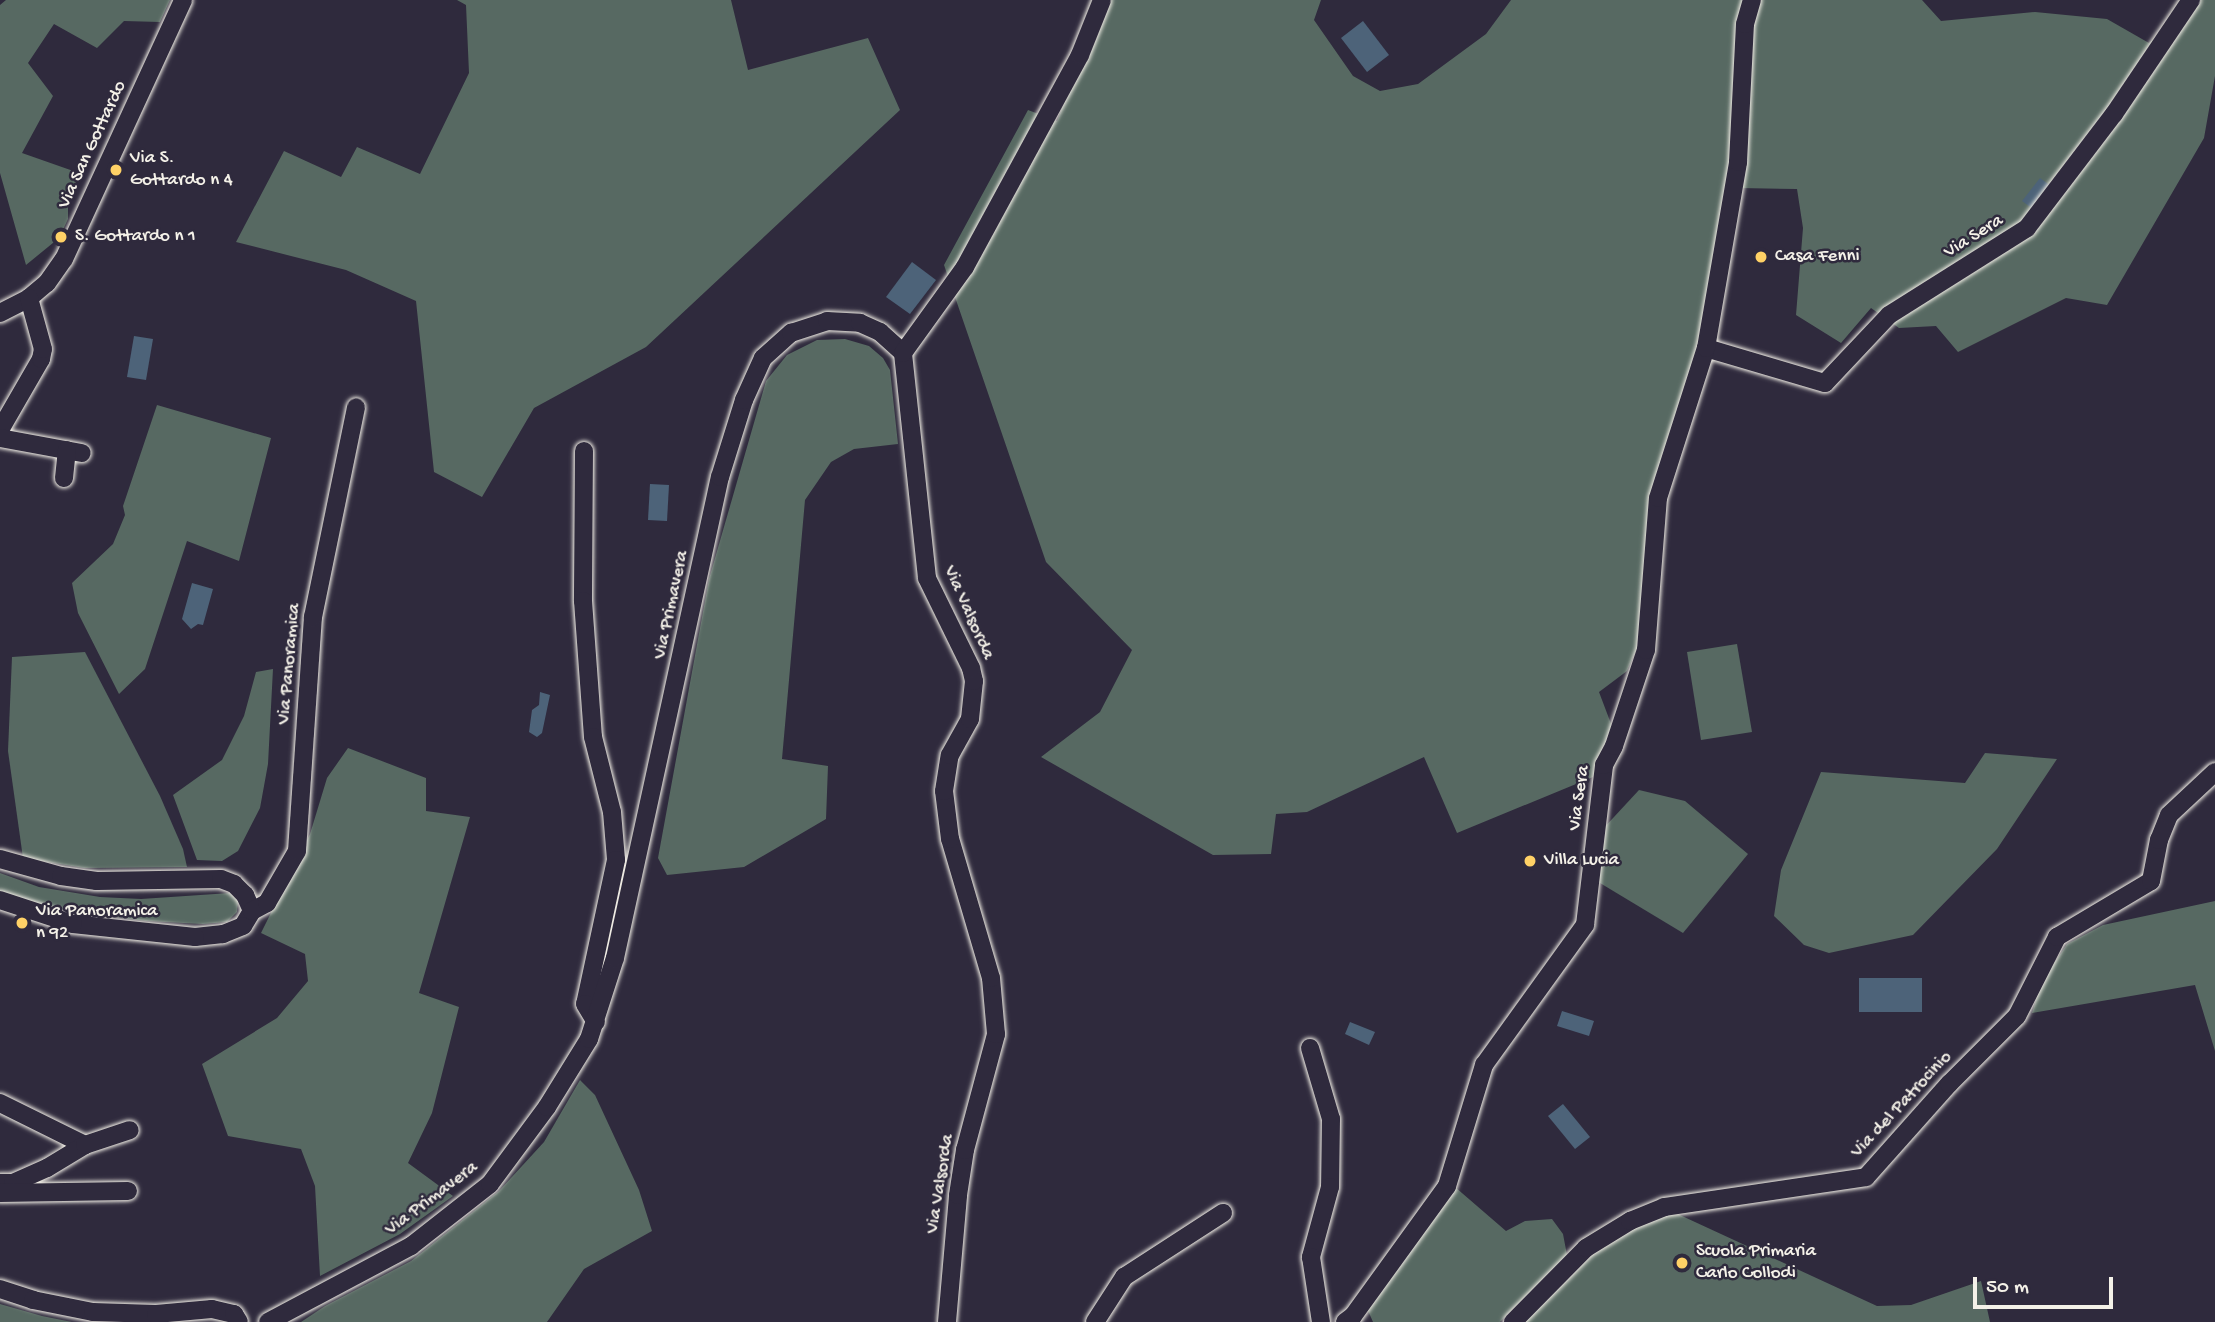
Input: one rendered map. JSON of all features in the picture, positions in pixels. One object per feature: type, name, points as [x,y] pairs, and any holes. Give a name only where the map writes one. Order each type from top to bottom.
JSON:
[{"type":"street","name":"Via San Gottardo","points":[[29,298],[47,283],[64,259],[183,0]]},
{"type":"street","points":[[903,353],[965,267],[1080,55],[1102,0]]},
{"type":"street","name":"Via Sera","points":[[1345,1322],[1353,1316],[1447,1186],[1484,1065],[1585,925],[1604,765],[1614,746],[1646,650],[1658,498],[1706,348],[1738,162],[1745,24],[1752,0]]},
{"type":"street","name":"Via Sera","points":[[1706,348],[1825,383],[1889,315],[2027,228],[2114,114],[2191,0]]},
{"type":"street","points":[[0,313],[29,298],[43,349],[41,359],[0,430]]},
{"type":"street","name":"Via Primavera","points":[[268,1322],[411,1245],[490,1184],[547,1107],[596,1022],[615,958],[638,864],[720,477],[744,400],[763,358],[791,333],[827,321],[860,323],[880,332],[903,353]]},
{"type":"street","name":"Via Valsorda","points":[[903,353],[926,578],[971,668],[974,681],[970,719],[950,755],[944,791],[950,839],[991,978],[996,1034],[965,1150],[958,1195],[947,1322]]},
{"type":"street","name":"Via Panoramica","points":[[0,900],[73,924],[195,937],[223,934],[243,926],[252,911],[267,902],[297,851],[313,617],[356,407]]},
{"type":"street","points":[[0,438],[74,452],[64,478]]},
{"type":"street","points":[[584,452],[583,601],[593,737],[612,812],[616,860],[585,1004],[596,1022]]},
{"type":"street","name":"Via del Patrocinio","points":[[1514,1322],[1586,1248],[1630,1221],[1664,1207],[1866,1177],[1949,1084],[2017,1016],[2057,937],[2151,881],[2159,839],[2169,815],[2215,772]]},
{"type":"street","points":[[0,859],[61,876],[97,881],[222,879],[234,884],[245,895],[252,911]]},
{"type":"street","points":[[1310,1048],[1331,1119],[1330,1187],[1311,1257],[1321,1322]]},
{"type":"street","points":[[0,1103],[85,1144]]},
{"type":"street","points":[[0,1183],[13,1183],[47,1168],[85,1144],[130,1130]]},
{"type":"street","points":[[0,1193],[128,1191]]},
{"type":"street","points":[[1095,1322],[1124,1277],[1223,1213]]},
{"type":"street","points":[[0,1289],[33,1300],[93,1312],[156,1314],[212,1309],[234,1314],[239,1322]]},
{"type":"green space","points":[[6,0],[170,0],[160,22],[124,21],[97,48],[54,24],[28,63],[53,96],[22,153],[79,173],[68,207],[68,219],[59,238],[26,265],[0,173],[0,5]]},
{"type":"green space","points":[[457,0],[731,0],[748,70],[868,38],[900,110],[646,347],[534,408],[482,497],[434,472],[416,301],[346,270],[236,242],[284,151],[341,177],[357,147],[420,174],[469,73],[466,5]]},
{"type":"green space","points":[[1105,0],[1321,0],[1314,20],[1353,76],[1380,91],[1418,84],[1486,34],[1511,0],[1744,0],[1731,163],[1699,345],[1654,497],[1637,648],[1627,671],[1599,692],[1613,729],[1593,777],[1457,833],[1424,757],[1307,812],[1276,814],[1271,854],[1213,855],[1041,757],[1100,712],[1132,650],[1046,562],[944,265],[1028,110],[1057,121]]},
{"type":"green space","points":[[1759,0],[1922,0],[1941,21],[2035,12],[2107,19],[2149,43],[2195,0],[2215,0],[2215,76],[2204,138],[2107,305],[2066,298],[1958,352],[1936,326],[1899,328],[1871,308],[1841,343],[1796,315],[1803,228],[1797,189],[1739,188],[1752,25]]},
{"type":"green space","points":[[845,339],[869,346],[883,358],[890,370],[898,444],[854,449],[831,462],[805,500],[782,759],[828,766],[826,819],[744,867],[667,875],[658,858],[709,579],[766,381],[787,355],[817,340]]},
{"type":"green space","points":[[157,405],[271,438],[239,561],[187,541],[145,669],[119,694],[78,613],[72,583],[113,544],[125,515],[123,506]]},
{"type":"green space","points":[[1737,644],[1752,732],[1701,740],[1687,652]]},
{"type":"green space","points":[[85,652],[160,796],[183,849],[187,867],[84,868],[23,858],[8,751],[12,657]]},
{"type":"green space","points":[[273,669],[268,764],[260,808],[238,851],[222,861],[197,860],[173,795],[222,760],[244,716],[256,672]]},
{"type":"green space","points":[[348,748],[426,778],[426,811],[470,817],[419,993],[459,1007],[432,1113],[408,1163],[453,1196],[400,1234],[320,1276],[315,1186],[301,1149],[228,1136],[202,1064],[277,1018],[308,981],[305,954],[261,933],[310,834],[327,778]]},
{"type":"green space","points":[[1985,753],[2057,759],[1997,849],[1913,935],[1829,953],[1804,945],[1774,916],[1781,870],[1821,772],[1965,783]]},
{"type":"green space","points":[[1639,790],[1685,801],[1748,854],[1683,933],[1595,880],[1601,831]]},
{"type":"green space","points":[[0,873],[39,887],[100,897],[141,899],[230,893],[238,901],[237,912],[227,922],[203,924],[146,921],[55,909],[0,891]]},
{"type":"green space","points":[[2215,901],[2215,1051],[2195,985],[2032,1013],[2041,983],[2067,944],[2103,925]]},
{"type":"green space","points":[[580,1080],[595,1095],[639,1190],[652,1231],[584,1269],[547,1322],[301,1322],[325,1306],[411,1261],[499,1191],[544,1142]]},
{"type":"green space","points":[[1455,1187],[1506,1231],[1525,1221],[1552,1219],[1563,1234],[1567,1255],[1500,1322],[1373,1322],[1366,1306]]},
{"type":"green space","name":"Scuola Primaria Carlo Collodi","points":[[1669,1210],[1877,1306],[1911,1305],[1981,1281],[1990,1322],[1524,1322],[1601,1246]]},
{"type":"green space","points":[[0,1304],[42,1316],[72,1322],[0,1322]]},
{"type":"water","points":[[1363,21],[1389,55],[1367,72],[1341,38]]},
{"type":"water","points":[[2040,178],[2051,186],[2033,209],[2022,201]]},
{"type":"water","points":[[912,262],[936,280],[910,314],[886,297]]},
{"type":"water","points":[[134,336],[153,339],[146,380],[127,377]]},
{"type":"water","points":[[650,484],[669,485],[667,521],[648,520]]},
{"type":"water","points":[[192,583],[213,589],[203,625],[198,624],[191,629],[182,619]]},
{"type":"water","points":[[540,692],[550,695],[542,733],[537,737],[529,732],[532,710],[539,705]]},
{"type":"water","points":[[1859,978],[1922,978],[1922,1012],[1859,1012]]},
{"type":"water","points":[[1562,1011],[1594,1021],[1589,1036],[1557,1026]]},
{"type":"water","points":[[1350,1022],[1375,1032],[1369,1045],[1345,1034]]},
{"type":"water","points":[[1563,1104],[1590,1137],[1575,1149],[1548,1116]]},
{"type":"place","name":"Via S. Gottardo n 4","points":[[116,170]]},
{"type":"place","name":"S. Gottardo n 1","points":[[61,237]]},
{"type":"place","name":"Casa Fenni","points":[[1761,257]]},
{"type":"place","name":"Villa Lucia","points":[[1530,861]]},
{"type":"place","name":"Via Panoramica n 92","points":[[22,923]]},
{"type":"place","name":"Scuola Primaria Carlo Collodi","points":[[1682,1263]]}]
